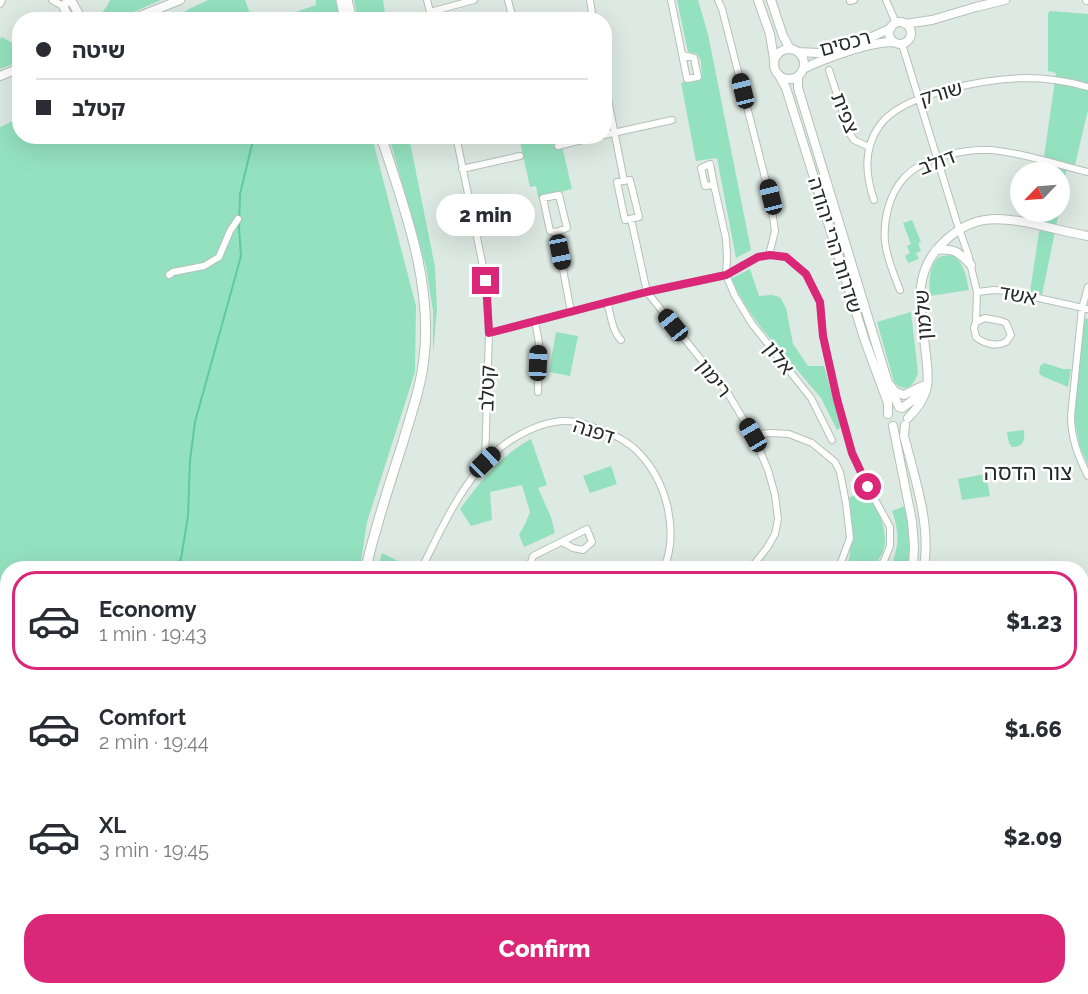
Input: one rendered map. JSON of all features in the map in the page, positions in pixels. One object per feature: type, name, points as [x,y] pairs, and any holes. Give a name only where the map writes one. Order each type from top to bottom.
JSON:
[{"type":"main road","points":[[368,561],[416,399],[426,343],[425,300],[419,262],[384,144]]},
{"type":"street","points":[[0,4],[2,0]]},
{"type":"street","points":[[52,0],[68,2]]},
{"type":"street","points":[[150,12],[180,0]]},
{"type":"street","points":[[427,0],[430,12],[474,0]]},
{"type":"street","points":[[671,0],[683,55]]},
{"type":"street","points":[[718,0],[771,197],[775,231],[770,255]]},
{"type":"street","points":[[758,0],[770,34],[775,71],[780,77],[791,79],[801,73],[802,58],[783,36],[771,0]]},
{"type":"street","points":[[886,0],[897,25],[910,30],[907,41],[898,43],[889,36],[897,25]]},
{"type":"street","name":"רכסים","points":[[794,50],[819,53],[874,36],[897,25],[932,20],[1005,0]]},
{"type":"street","name":"רכסים","points":[[910,34],[932,20]]},
{"type":"street","name":"רכסים","points":[[801,73],[819,62],[868,46],[898,43]]},
{"type":"street","name":"אשד","points":[[898,43],[919,99],[971,265],[976,292],[1007,291],[1085,309]]},
{"type":"street","points":[[774,59],[783,50],[794,50]]},
{"type":"street","name":"צפית","points":[[829,70],[850,134],[854,140],[869,147]]},
{"type":"street","name":"שדרות הרי יהודה","points":[[801,73],[798,88],[888,383],[901,407],[907,412],[904,436],[924,519],[925,561]]},
{"type":"street","name":"שדרות הרי יהודה","points":[[780,77],[786,88],[866,341],[888,403],[888,421],[893,426],[912,521],[915,546],[913,561]]},
{"type":"street","name":"שורק","points":[[874,200],[867,177],[866,164],[869,147],[879,126],[888,116],[906,105],[961,87],[1004,79],[1052,79],[1088,87]]},
{"type":"street","points":[[614,133],[672,120]]},
{"type":"street","points":[[612,122],[624,181]]},
{"type":"street","name":"קטלב","points":[[457,144],[486,281],[489,333],[485,462]]},
{"type":"street","points":[[558,146],[566,144]]},
{"type":"street","name":"דולב","points":[[900,290],[885,244],[885,228],[896,188],[912,170],[937,158],[957,152],[990,150],[1088,172]]},
{"type":"street","points":[[462,169],[520,156]]},
{"type":"street","points":[[630,180],[639,217],[625,220],[617,182],[624,181],[630,180]]},
{"type":"street","points":[[714,185],[726,238],[726,275]]},
{"type":"street","points":[[559,195],[567,228],[556,232],[550,231],[543,198],[559,195]]},
{"type":"street","points":[[169,275],[172,272],[204,266],[219,257],[238,219]]},
{"type":"street","points":[[631,219],[646,292]]},
{"type":"street","name":"שלמון","points":[[923,386],[927,377],[927,368],[920,282],[928,261],[945,240],[971,223],[994,219],[1013,219],[1088,236]]},
{"type":"street","points":[[556,232],[571,312]]},
{"type":"street","points":[[936,250],[955,251],[971,265]]},
{"type":"street","points":[[489,333],[646,292],[726,275],[758,257],[770,255],[786,257],[806,274],[820,302],[823,336],[852,453],[890,527],[891,546],[884,561]]},
{"type":"street","name":"אלון","points":[[726,275],[735,296],[752,324],[811,398],[832,440]]},
{"type":"street","points":[[1088,287],[1071,408],[1074,445],[1088,476]]},
{"type":"street","name":"רימון","points":[[646,292],[727,392],[753,435],[768,470],[775,495],[778,519],[775,534],[757,561]]},
{"type":"street","points":[[976,292],[975,332],[979,340],[997,344],[1006,342],[1011,335],[1006,323],[985,318],[976,321]]},
{"type":"street","points":[[608,302],[614,330],[621,340]]},
{"type":"street","points":[[976,307],[985,318]]},
{"type":"street","points":[[535,321],[539,343],[538,392]]},
{"type":"street","name":"שלמון","points":[[907,422],[924,395],[927,385],[927,368]]},
{"type":"street","points":[[888,383],[895,392],[904,395],[923,386]]},
{"type":"street","points":[[888,414],[892,408],[901,407],[913,400],[923,386]]},
{"type":"street","name":"דפנה","points":[[426,561],[443,524],[485,462],[511,440],[532,428],[567,421],[603,430],[622,440],[639,453],[654,471],[668,510],[670,549],[666,561]]},
{"type":"street","points":[[893,426],[899,428],[907,422]]},
{"type":"street","points":[[753,435],[789,434],[812,443],[835,462],[840,472],[850,538],[842,561]]},
{"type":"street","points":[[531,561],[533,556],[587,529],[592,542],[583,550],[562,542]]},
{"type":"green space","points":[[110,0],[161,0],[133,12],[102,12]]},
{"type":"green space","points":[[208,0],[245,0],[249,12],[183,12]]},
{"type":"green space","points":[[316,0],[338,0],[341,12],[296,12],[316,5]]},
{"type":"green space","points":[[354,0],[383,0],[385,12],[357,12]]},
{"type":"green space","points":[[677,0],[698,0],[708,34],[751,250],[736,258],[717,158],[696,161],[681,83],[702,79],[701,61],[697,54],[688,52]]},
{"type":"green space","points":[[1050,11],[1088,14],[1088,110],[1075,165],[1070,166],[1070,162],[1050,162],[1050,159],[1044,157],[1056,73],[1048,71],[1048,14]]},
{"type":"green space","points":[[2,37],[12,43],[12,65],[0,69],[0,39]]},
{"type":"green space","points":[[12,121],[12,144],[374,144],[416,306],[415,372],[367,522],[361,561],[0,561],[0,127]]},
{"type":"green space","points":[[391,144],[410,144],[435,267],[437,309],[433,354],[433,311],[426,267]]},
{"type":"green space","points":[[521,144],[562,144],[572,189],[538,197],[536,186],[530,187]]},
{"type":"green space","points":[[912,220],[921,242],[918,243],[921,251],[916,253],[919,259],[908,263],[905,256],[910,253],[907,246],[911,244],[903,223]]},
{"type":"green space","points":[[1040,222],[1057,222],[1042,295],[1030,292]]},
{"type":"green space","points":[[952,255],[962,266],[969,290],[930,296],[930,274],[934,263],[942,256]]},
{"type":"green space","points":[[750,269],[759,296],[780,297],[786,308],[793,344],[808,366],[824,366],[841,427],[837,430],[821,398],[762,329],[730,279]]},
{"type":"green space","points":[[911,312],[918,372],[915,381],[909,387],[902,388],[894,382],[877,322]]},
{"type":"green space","points":[[1083,318],[1088,319],[1088,465],[1080,447],[1073,413]]},
{"type":"green space","points":[[556,332],[578,336],[570,376],[549,372]]},
{"type":"green space","points":[[1044,363],[1071,369],[1068,387],[1039,373],[1040,366]]},
{"type":"green space","points":[[1024,430],[1023,442],[1019,446],[1012,447],[1007,432]]},
{"type":"green space","points":[[531,439],[547,485],[538,488],[551,517],[555,533],[524,547],[519,535],[530,512],[522,485],[490,492],[492,520],[471,526],[460,509],[500,461]]},
{"type":"green space","points":[[611,466],[617,484],[590,493],[583,476]]},
{"type":"green space","points":[[986,474],[990,496],[962,500],[958,479]]},
{"type":"green space","points":[[861,492],[875,506],[885,537],[884,548],[877,561],[848,561],[851,533],[848,498]]},
{"type":"green space","points":[[907,505],[911,532],[909,561],[892,561],[897,540],[892,511]]},
{"type":"green space","points":[[382,553],[398,561],[380,561]]},
{"type":"waterway","points":[[179,561],[188,516],[190,460],[195,422],[241,256],[240,194],[252,144]]},
{"type":"district","name":"צור הדסה","points":[[1028,472]]},
{"type":"route","points":[[486,281],[489,333],[646,292],[726,275],[758,257],[770,255],[786,257],[806,274],[820,302],[823,336],[837,399],[852,453],[868,487]]}]
